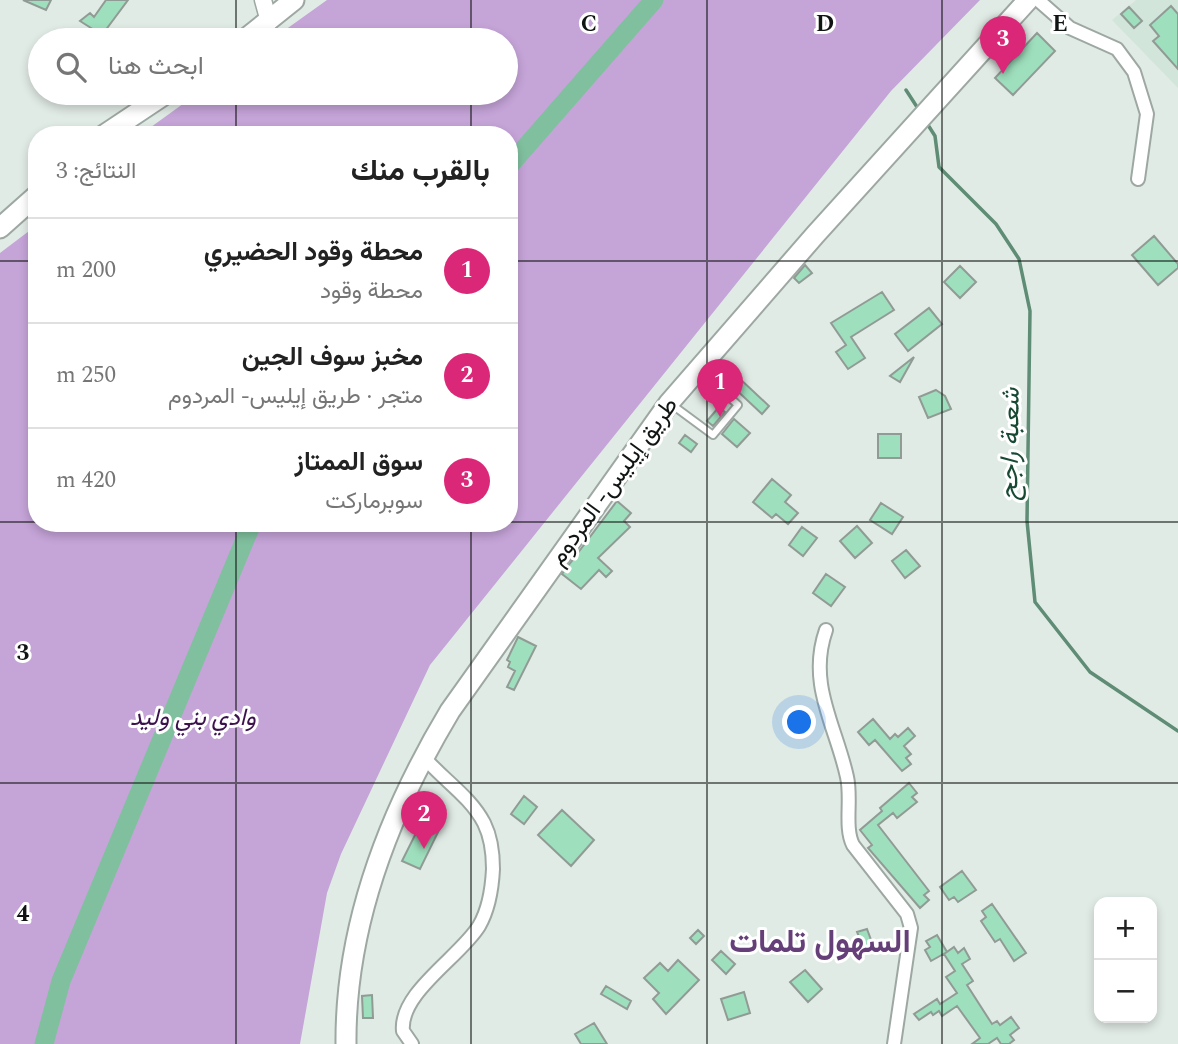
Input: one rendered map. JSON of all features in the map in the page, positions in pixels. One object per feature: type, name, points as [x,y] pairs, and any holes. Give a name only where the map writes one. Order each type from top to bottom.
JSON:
[{"type":"main road","points":[[261,28],[294,0]]},
{"type":"main road","name":"طريق إيليس- المردوم","points":[[346,1044],[350,975],[369,890],[387,834],[423,756],[482,663],[669,403],[1028,0]]},
{"type":"main road","points":[[118,126],[149,105]]},
{"type":"main road","points":[[0,228],[28,203]]},
{"type":"street","points":[[263,0],[269,22]]},
{"type":"street","points":[[1038,0],[1070,28],[1116,49],[1134,72],[1147,114],[1138,179]]},
{"type":"street","points":[[826,630],[820,654],[819,678],[824,706],[847,776],[851,817],[847,833],[853,845],[907,914],[911,928],[894,1044]]},
{"type":"street","points":[[412,1044],[402,1031],[405,1010],[478,927],[489,905],[492,881],[490,839],[484,822],[460,792],[423,756]]},
{"type":"lane","points":[[669,403],[713,435],[738,405],[699,369]]},
{"type":"shaded area","points":[[1136,0],[1178,0],[1178,88],[1112,20]]},
{"type":"green space","name":"وادي بني وليد","points":[[327,0],[980,0],[891,91],[430,665],[341,854],[327,893],[300,1044],[0,1044],[0,253],[28,232],[28,532],[518,532],[518,126],[152,126],[181,105],[518,105],[518,28],[288,28]]},
{"type":"building","points":[[23,0],[51,0],[46,10]]},
{"type":"building","points":[[106,0],[128,0],[107,28],[91,28],[80,21],[90,13],[94,17]]},
{"type":"building","points":[[1171,6],[1178,14],[1178,69],[1153,41],[1159,36],[1150,25]]},
{"type":"building","points":[[1129,7],[1142,21],[1134,28],[1121,14]]},
{"type":"building","points":[[1037,33],[1055,51],[1013,95],[995,78]]},
{"type":"building","points":[[1154,236],[1178,264],[1178,268],[1158,285],[1132,255]]},
{"type":"building","points":[[805,265],[812,273],[799,283],[794,278]]},
{"type":"building","points":[[960,266],[976,282],[960,298],[944,282]]},
{"type":"building","points":[[882,292],[894,310],[851,337],[865,358],[848,369],[836,352],[846,345],[831,323]]},
{"type":"building","points":[[929,308],[942,324],[908,351],[895,334]]},
{"type":"building","points":[[914,357],[900,382],[890,376]]},
{"type":"building","points":[[723,363],[769,406],[762,414],[716,371]]},
{"type":"building","points":[[936,390],[945,396],[951,409],[928,418],[919,397]]},
{"type":"building","points":[[719,407],[725,412],[713,426],[707,421]]},
{"type":"building","points":[[734,419],[750,433],[737,447],[722,434]]},
{"type":"building","points":[[878,434],[901,434],[901,458],[878,458]]},
{"type":"building","points":[[685,435],[697,444],[691,452],[679,443]]},
{"type":"building","points":[[772,479],[791,495],[785,502],[798,513],[788,524],[776,514],[772,518],[753,502]]},
{"type":"building","points":[[617,501],[631,513],[624,521],[630,527],[598,558],[612,571],[606,577],[599,570],[581,589],[562,574]]},
{"type":"building","points":[[881,503],[903,517],[892,534],[870,520]]},
{"type":"building","points":[[857,526],[872,543],[855,558],[840,541]]},
{"type":"building","points":[[802,527],[817,538],[803,556],[789,545]]},
{"type":"building","points":[[906,550],[920,566],[905,578],[892,561]]},
{"type":"building","points":[[826,574],[845,587],[831,606],[813,593]]},
{"type":"building","points":[[518,637],[536,646],[514,690],[507,687],[515,671],[508,667],[510,662],[507,660]]},
{"type":"building","points":[[873,719],[890,739],[895,734],[898,737],[908,728],[915,736],[904,746],[911,754],[906,758],[911,764],[902,771],[875,740],[869,745],[858,732]]},
{"type":"building","points":[[909,783],[917,793],[912,797],[917,802],[897,818],[893,813],[878,825],[929,891],[924,895],[929,900],[920,908],[868,848],[872,845],[860,830]]},
{"type":"building","points":[[524,796],[537,807],[524,824],[511,814]]},
{"type":"building","points":[[562,810],[594,840],[571,866],[538,835]]},
{"type":"building","points":[[425,815],[442,824],[420,869],[402,861]]},
{"type":"building","points":[[962,871],[976,890],[958,902],[954,897],[949,900],[940,887]]},
{"type":"building","points":[[992,904],[1026,953],[1014,961],[1000,939],[995,942],[981,921],[986,917],[982,911]]},
{"type":"building","points":[[867,929],[874,948],[865,951],[857,932]]},
{"type":"building","points":[[698,930],[704,936],[696,944],[690,938]]},
{"type":"building","points":[[937,935],[947,952],[931,961],[925,950],[930,947],[926,941]]},
{"type":"building","points":[[954,947],[958,953],[964,948],[970,959],[962,964],[973,981],[967,985],[992,1024],[997,1021],[1000,1025],[1011,1017],[1019,1028],[1010,1035],[1014,1040],[1009,1044],[1001,1044],[997,1038],[988,1044],[972,1044],[980,1038],[957,1006],[942,1016],[939,1011],[933,1015],[931,1012],[919,1020],[914,1014],[937,999],[940,1004],[957,993],[946,977],[955,971],[944,954]]},
{"type":"building","points":[[721,951],[735,964],[726,974],[712,960]]},
{"type":"building","points":[[678,960],[699,980],[666,1014],[653,999],[659,993],[644,978],[660,963],[668,971]]},
{"type":"building","points":[[805,970],[822,989],[808,1002],[790,982]]},
{"type":"building","points":[[606,986],[631,1001],[627,1009],[601,994]]},
{"type":"building","points":[[744,992],[750,1013],[728,1020],[721,999]]},
{"type":"building","points":[[372,995],[373,1018],[363,1018],[362,996]]},
{"type":"building","points":[[594,1023],[607,1044],[581,1044],[575,1034]]},
{"type":"waterway","name":"وادي بني وليد","points":[[518,156],[654,0]]},
{"type":"waterway","points":[[906,90],[917,107]]},
{"type":"waterway","name":"شعبة راجح","points":[[928,125],[935,136],[939,167],[996,224],[1019,259],[1030,311],[1027,521],[1035,602],[1090,672],[1178,731]]},
{"type":"waterway","name":"وادي بني وليد","points":[[44,1044],[61,981],[248,532]]},
{"type":"place","name":"سوق الممتاز","points":[[1003,74]]},
{"type":"place","name":"محطة وقود الحضيري","points":[[720,417]]},
{"type":"place","name":"مخبز سوف الجين","points":[[424,849]]},
{"type":"district","name":"السهول تلمات","points":[[820,941]]}]
